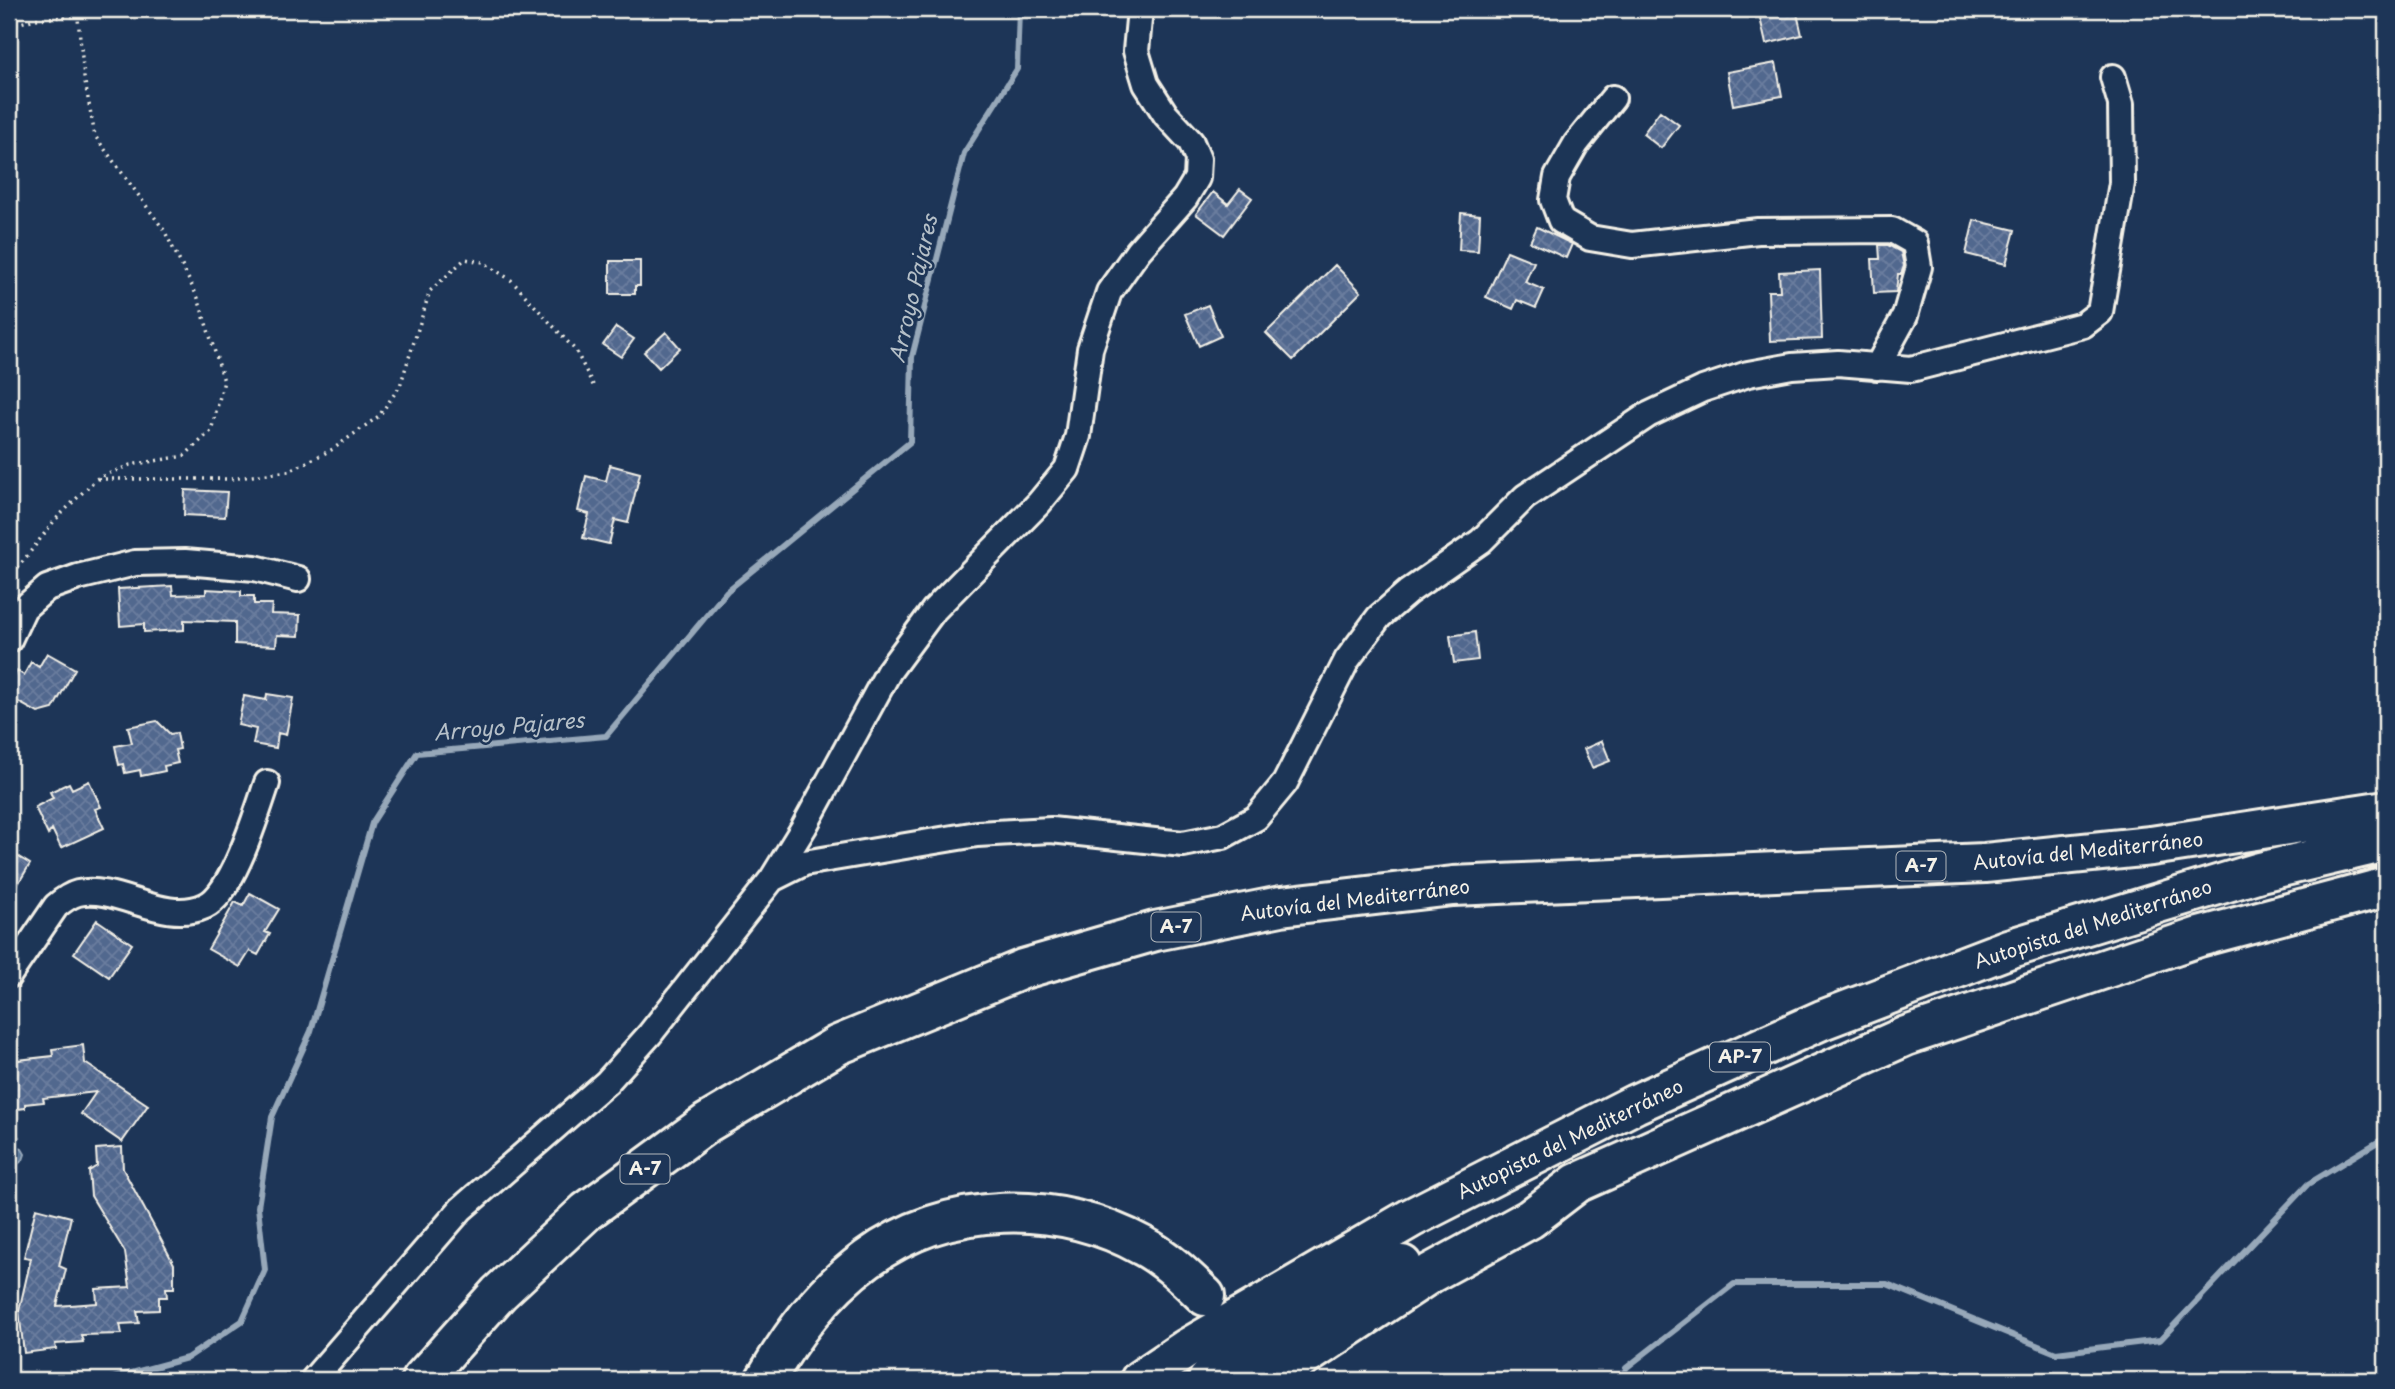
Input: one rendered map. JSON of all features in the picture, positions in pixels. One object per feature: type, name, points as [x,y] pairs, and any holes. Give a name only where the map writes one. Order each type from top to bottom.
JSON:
[{"type":"highway","name":"Autovía del Mediterráneo","points":[[421,1380],[499,1293],[587,1211],[707,1124],[838,1045],[1023,969],[1155,931],[1320,901],[1452,886],[1985,863],[2151,846],[2386,810]]},
{"type":"highway","name":"Autopista del Mediterráneo","points":[[1140,1380],[1186,1349],[1411,1218],[1635,1104],[1822,1020],[2008,949],[2260,872],[2386,842]]},
{"type":"highway","points":[[1273,1380],[1431,1273],[1530,1219],[1577,1183],[1906,1036],[2199,937],[2386,887]]},
{"type":"highway","name":"Autopista del Mediterráneo","points":[[1208,1380],[1340,1299],[1518,1200],[1577,1183]]},
{"type":"highway","points":[[765,1380],[790,1339],[826,1294],[867,1258],[906,1236],[954,1219],[1003,1212],[1055,1214],[1100,1225],[1145,1246],[1180,1272],[1205,1296]]},
{"type":"street","points":[[313,1380],[461,1209],[607,1082],[633,1053],[772,879],[804,827],[889,671],[934,610],[1040,503],[1067,469],[1078,436],[1090,349],[1109,292],[1138,251],[1185,198],[1197,178],[1198,159],[1191,142],[1166,115],[1146,84],[1136,51],[1140,9]]},
{"type":"street","points":[[772,879],[804,863],[977,835],[1051,830],[1182,844],[1223,836],[1256,818],[1285,783],[1346,660],[1379,617],[1408,592],[1481,541],[1525,498],[1648,415],[1703,389],[1748,374],[1792,366],[1839,363],[1911,369],[2082,325],[2100,312],[2122,183],[2121,104],[2113,78]]},
{"type":"street","points":[[1613,98],[1576,144],[1557,177],[1553,200],[1561,221],[1590,238],[1632,245],[1758,231],[1892,230],[1914,243],[1919,267],[1905,316],[1877,367]]},
{"type":"street","points":[[9,640],[24,608],[47,588],[78,577],[135,564],[186,562],[255,568],[298,579]]},
{"type":"street","points":[[9,975],[56,906],[78,892],[94,892],[180,911],[206,906],[222,890],[237,864],[267,783]]},
{"type":"path","points":[[9,579],[55,520],[96,479],[130,465],[184,456],[211,431],[224,381],[198,298],[164,230],[95,136],[84,78],[77,9]]},
{"type":"path","points":[[9,26],[35,19],[77,16]]},
{"type":"path","points":[[96,479],[231,479],[289,471],[333,449],[379,416],[400,387],[430,291],[465,259],[483,262],[511,280],[576,351],[595,389]]},
{"type":"water","points":[[15,1133],[19,1137],[17,1147],[25,1154],[23,1160],[13,1168],[9,1185],[9,1134]]},
{"type":"building","points":[[1758,9],[1796,9],[1802,35],[1766,44]]},
{"type":"building","points":[[1776,63],[1782,96],[1733,105],[1727,72]]},
{"type":"building","points":[[1660,111],[1679,125],[1661,148],[1643,134]]},
{"type":"building","points":[[1240,189],[1252,198],[1224,235],[1196,214],[1213,192],[1228,204]]},
{"type":"building","points":[[1461,213],[1480,215],[1478,251],[1459,250]]},
{"type":"building","points":[[1974,220],[2015,230],[2006,264],[1966,254]]},
{"type":"building","points":[[1537,227],[1572,244],[1566,258],[1530,242]]},
{"type":"building","points":[[1879,245],[1888,245],[1901,252],[1904,266],[1901,274],[1898,274],[1896,292],[1874,293],[1872,259],[1880,259]]},
{"type":"building","points":[[1507,251],[1534,262],[1525,282],[1544,290],[1536,308],[1517,300],[1513,309],[1486,297]]},
{"type":"building","points":[[610,261],[640,261],[640,286],[635,286],[635,294],[610,294]]},
{"type":"building","points":[[1335,265],[1361,292],[1293,360],[1266,333]]},
{"type":"building","points":[[1820,270],[1822,339],[1770,341],[1768,291],[1780,291],[1779,272]]},
{"type":"building","points":[[1208,305],[1221,336],[1199,346],[1185,314]]},
{"type":"building","points":[[616,327],[634,339],[621,357],[603,345]]},
{"type":"building","points":[[666,332],[680,348],[659,368],[644,352]]},
{"type":"building","points":[[610,465],[640,473],[628,523],[615,520],[609,544],[583,538],[589,514],[578,511],[586,476],[606,481]]},
{"type":"building","points":[[185,490],[227,492],[225,517],[184,515]]},
{"type":"building","points":[[172,586],[173,595],[206,594],[206,589],[241,591],[241,596],[254,596],[254,604],[272,604],[271,614],[300,615],[299,636],[277,635],[276,646],[235,644],[235,622],[184,620],[184,630],[144,632],[144,624],[120,626],[118,589]]},
{"type":"building","points":[[1475,632],[1478,660],[1454,663],[1450,636]]},
{"type":"building","points":[[47,653],[75,669],[53,709],[38,713],[9,697],[9,685],[17,671],[24,675],[31,662],[39,667]]},
{"type":"building","points":[[267,694],[293,698],[286,735],[278,733],[276,748],[253,744],[256,729],[238,725],[244,696],[266,700]]},
{"type":"building","points":[[157,721],[170,734],[177,733],[180,749],[175,750],[178,763],[164,766],[165,771],[141,776],[140,770],[125,773],[123,764],[119,765],[115,746],[132,743],[128,727]]},
{"type":"building","points":[[1602,741],[1610,761],[1592,768],[1584,749]]},
{"type":"building","points":[[89,781],[101,807],[95,809],[104,828],[61,848],[52,829],[48,835],[35,807],[53,798],[50,792],[69,783],[72,789]]},
{"type":"building","points":[[9,851],[30,864],[9,899]]},
{"type":"building","points":[[250,893],[279,909],[265,932],[270,934],[258,955],[250,951],[240,967],[208,949],[235,902],[243,906]]},
{"type":"building","points":[[97,920],[132,944],[109,977],[74,953]]},
{"type":"building","points":[[83,1045],[85,1063],[148,1105],[122,1142],[81,1114],[96,1092],[43,1098],[44,1102],[25,1104],[25,1108],[9,1110],[9,1061],[53,1056],[52,1049]]},
{"type":"building","points":[[122,1147],[123,1169],[174,1264],[174,1288],[166,1288],[167,1297],[159,1297],[159,1310],[137,1311],[139,1323],[120,1324],[122,1334],[81,1335],[83,1342],[55,1344],[56,1349],[24,1353],[19,1311],[31,1258],[24,1257],[36,1208],[71,1217],[59,1266],[66,1269],[57,1306],[97,1303],[96,1289],[130,1287],[125,1252],[91,1196],[89,1171],[97,1166],[96,1149]]},
{"type":"waterway","name":"Arroyo Pajares","points":[[106,1380],[187,1358],[242,1321],[265,1270],[258,1207],[272,1117],[311,1031],[372,823],[417,753],[606,736],[727,591],[910,442],[912,357],[964,153],[1017,69],[1019,9]]},
{"type":"waterway","points":[[1622,1380],[1626,1368],[1734,1284],[1887,1284],[2056,1353],[2160,1340],[2308,1184],[2386,1137]]}]
